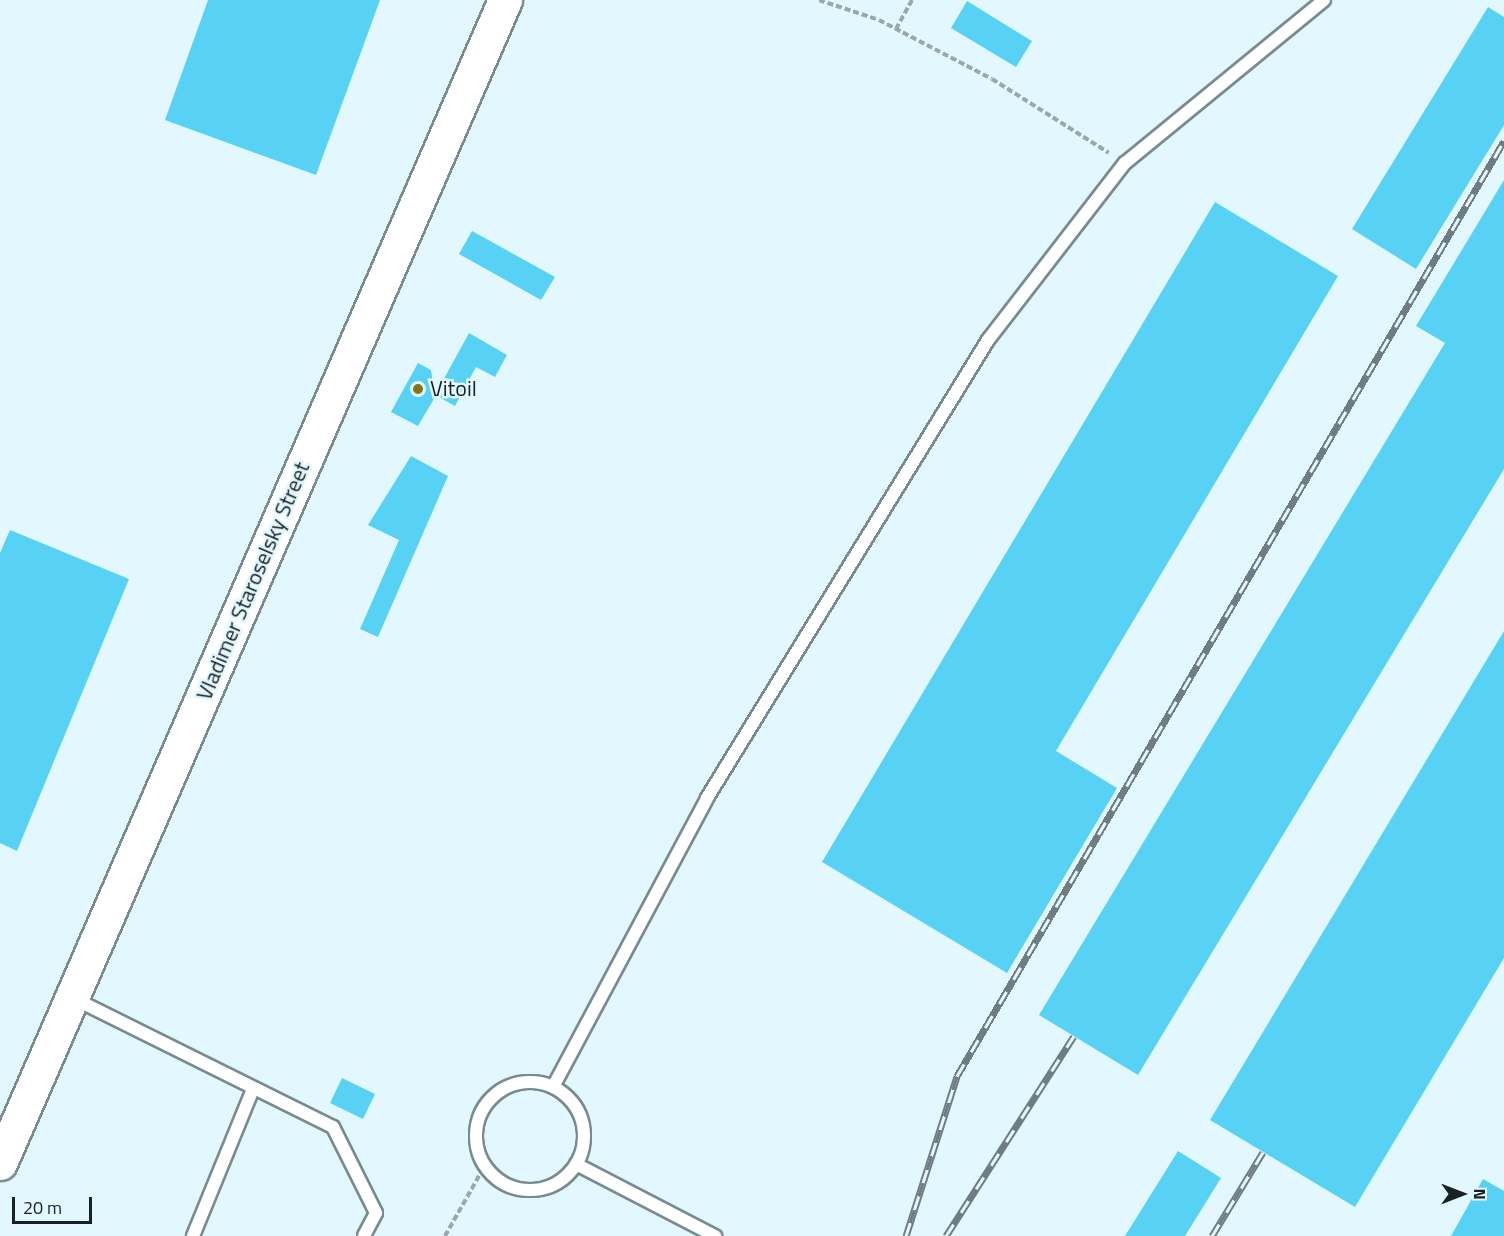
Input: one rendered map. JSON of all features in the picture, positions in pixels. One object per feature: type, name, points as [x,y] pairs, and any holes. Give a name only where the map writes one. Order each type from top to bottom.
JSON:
[{"type":"main road","name":"Vladimer Staroselsky Street","points":[[0,1161],[505,0]]},
{"type":"lane","points":[[553,1087],[707,798],[988,340],[1125,163],[1324,0]]},
{"type":"lane","points":[[72,997],[333,1127],[376,1213],[364,1236]]},
{"type":"lane","points":[[518,1083],[553,1087],[567,1097],[582,1122],[584,1136],[576,1164],[561,1180],[541,1189],[520,1190],[500,1182],[484,1167],[475,1133],[488,1101],[518,1083]]},
{"type":"lane","points":[[193,1236],[253,1089]]},
{"type":"lane","points":[[576,1164],[715,1236]]},
{"type":"path","points":[[819,0],[896,29],[992,79],[1125,163]]},
{"type":"path","points":[[896,29],[912,0]]},
{"type":"path","points":[[444,1236],[484,1167]]},
{"type":"building","points":[[208,0],[380,0],[316,175],[165,120]]},
{"type":"building","points":[[967,1],[1032,41],[1016,67],[951,28]]},
{"type":"building","points":[[1488,7],[1504,17],[1504,125],[1416,269],[1352,229]]},
{"type":"building","points":[[1504,180],[1504,469],[1138,1075],[1039,1015],[1445,343],[1416,326]]},
{"type":"building","points":[[1215,202],[1338,276],[1056,751],[1117,788],[1007,973],[822,862]]},
{"type":"building","points":[[472,231],[555,277],[541,300],[459,254]]},
{"type":"building","points":[[469,333],[507,355],[495,377],[476,367],[455,406],[435,395]]},
{"type":"building","points":[[418,363],[431,370],[435,397],[418,426],[391,412]]},
{"type":"building","points":[[411,456],[448,476],[378,637],[360,629],[399,540],[368,525]]},
{"type":"building","points":[[10,530],[129,579],[17,851],[0,843],[0,553]]},
{"type":"building","points":[[1504,631],[1504,958],[1355,1207],[1210,1120]]},
{"type":"building","points":[[342,1078],[375,1094],[363,1119],[330,1103]]},
{"type":"building","points":[[1178,1151],[1221,1178],[1185,1236],[1125,1236]]},
{"type":"building","points":[[1483,1179],[1504,1191],[1504,1236],[1451,1236]]},
{"type":"railway","points":[[906,1236],[957,1076],[1504,141]]},
{"type":"railway","points":[[946,1236],[1074,1036]]},
{"type":"railway","points":[[1212,1236],[1263,1152]]},
{"type":"place","name":"Vitoil","points":[[418,389]]}]
